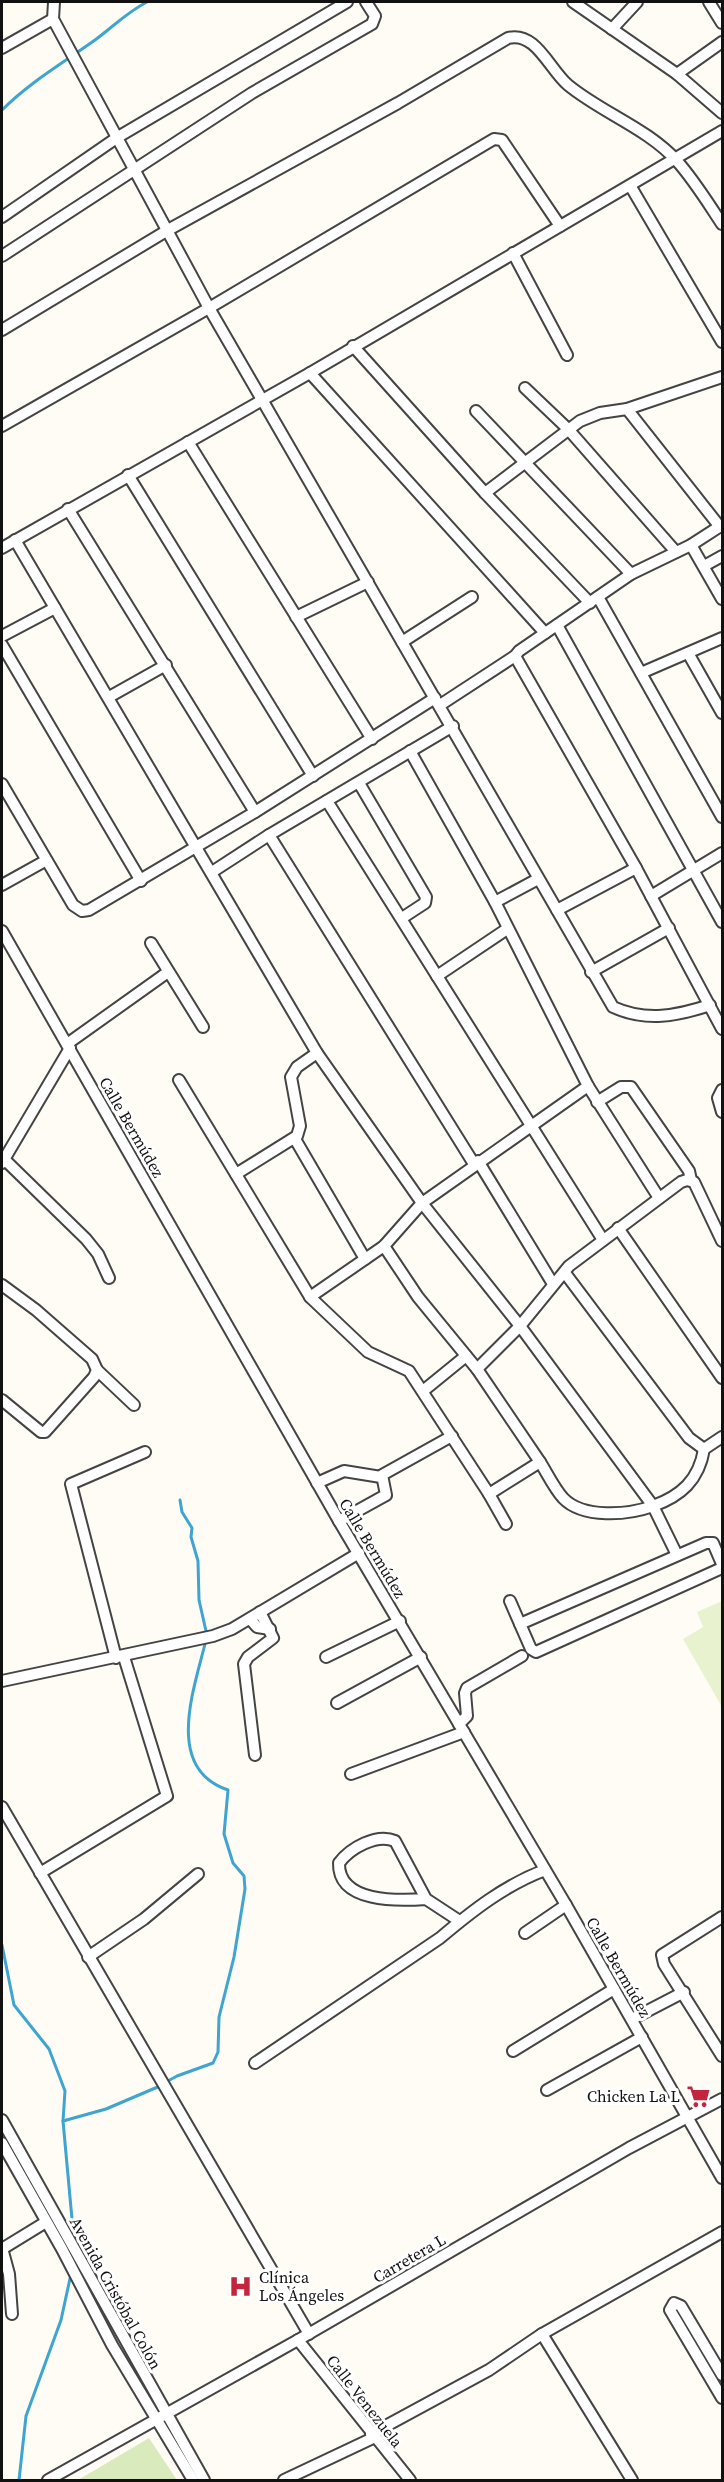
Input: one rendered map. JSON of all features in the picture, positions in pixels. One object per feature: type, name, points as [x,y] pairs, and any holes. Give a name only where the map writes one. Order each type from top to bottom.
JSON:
[{"type":"street","points":[[54,2],[53,19],[79,63],[209,308],[453,726],[538,879],[613,1007],[626,1013],[663,1017],[710,1005]]},
{"type":"street","points":[[2,217],[118,137],[347,2]]},
{"type":"street","points":[[2,256],[252,93],[372,24],[375,16],[366,2]]},
{"type":"street","points":[[573,2],[677,74],[723,113]]},
{"type":"street","points":[[612,29],[637,2]]},
{"type":"street","points":[[709,2],[723,22]]},
{"type":"street","points":[[2,48],[53,19]]},
{"type":"street","points":[[2,330],[168,230],[517,35],[533,44],[568,85],[636,128],[676,160],[723,224]]},
{"type":"street","points":[[677,74],[723,42]]},
{"type":"street","points":[[2,548],[310,374],[353,346],[631,187],[723,131]]},
{"type":"street","points":[[2,426],[209,308],[494,139],[502,140],[560,226]]},
{"type":"street","points":[[631,187],[723,342]]},
{"type":"street","points":[[513,253],[567,355]]},
{"type":"street","points":[[353,346],[485,493],[594,600],[641,673],[723,817]]},
{"type":"street","points":[[310,374],[545,633]]},
{"type":"street","points":[[485,493],[568,429],[600,413],[627,410],[723,377]]},
{"type":"street","points":[[525,388],[568,429],[676,552]]},
{"type":"street","points":[[2,784],[45,861],[73,905],[82,911],[141,881],[372,739],[515,656],[631,574],[691,545],[721,526],[627,410]]},
{"type":"street","points":[[476,411],[631,574]]},
{"type":"street","points":[[188,442],[372,739]]},
{"type":"street","points":[[128,475],[313,776]]},
{"type":"street","points":[[68,509],[255,812]]},
{"type":"street","points":[[15,540],[317,1053],[422,1203],[519,1326],[653,1506],[677,1556]]},
{"type":"street","points":[[691,545],[723,598]]},
{"type":"street","points":[[704,566],[723,556]]},
{"type":"street","points":[[297,617],[368,582]]},
{"type":"street","points":[[402,642],[472,597]]},
{"type":"street","points":[[2,636],[55,608]]},
{"type":"street","points":[[557,625],[723,922]]},
{"type":"street","points":[[641,673],[723,638]]},
{"type":"street","points":[[2,645],[141,881]]},
{"type":"street","points":[[688,653],[723,713]]},
{"type":"street","points":[[515,656],[636,868],[723,1029]]},
{"type":"street","points":[[109,698],[166,665]]},
{"type":"street","points":[[212,872],[269,835],[453,726]]},
{"type":"street","points":[[410,752],[495,902],[588,1086],[659,1198]]},
{"type":"street","points":[[359,783],[426,897],[425,903],[402,918]]},
{"type":"street","points":[[327,801],[603,1240]]},
{"type":"street","points":[[269,835],[553,1284]]},
{"type":"street","points":[[651,896],[723,853]]},
{"type":"street","points":[[2,885],[45,861]]},
{"type":"street","points":[[557,910],[636,868]]},
{"type":"street","points":[[495,902],[538,879]]},
{"type":"street","points":[[438,976],[507,928]]},
{"type":"street","points":[[591,972],[669,928]]},
{"type":"street","name":"Calle Bermúdez","points":[[2,932],[339,1521],[566,1905],[723,2178]]},
{"type":"street","points":[[151,943],[203,1027]]},
{"type":"street","points":[[109,1278],[98,1254],[86,1239],[3,1161],[69,1046],[168,972]]},
{"type":"street","points":[[236,1174],[295,1139],[300,1126],[291,1077],[297,1067],[317,1053]]},
{"type":"street","points":[[179,1080],[310,1297],[368,1352],[409,1371],[506,1524]]},
{"type":"street","points":[[310,1297],[384,1246],[422,1203],[588,1086]]},
{"type":"street","points":[[597,1102],[621,1087],[631,1087],[689,1170],[691,1180],[698,1187],[723,1241]]},
{"type":"street","points":[[723,1090],[718,1098],[723,1112]]},
{"type":"street","points":[[295,1139],[365,1259]]},
{"type":"street","points":[[477,1369],[519,1326],[569,1266],[681,1182],[691,1180]]},
{"type":"street","points":[[618,1228],[723,1378]]},
{"type":"street","points":[[384,1246],[418,1297],[477,1369],[562,1497],[571,1505],[583,1509],[627,1513],[653,1506],[684,1491],[700,1465],[704,1449],[723,1437]]},
{"type":"street","points":[[565,1273],[689,1438],[704,1449]]},
{"type":"street","points":[[2,1285],[36,1310],[92,1359],[97,1370],[134,1405]]},
{"type":"street","points":[[423,1391],[466,1356]]},
{"type":"street","points":[[2,1400],[41,1432],[45,1432],[94,1377],[97,1370]]},
{"type":"street","points":[[318,1483],[344,1471],[381,1477],[452,1436]]},
{"type":"street","points":[[40,1873],[167,1796],[120,1658],[71,1484],[145,1452]]},
{"type":"street","points":[[489,1494],[540,1462]]},
{"type":"street","points":[[339,1521],[385,1496],[387,1493],[381,1477]]},
{"type":"street","points":[[510,1601],[520,1624],[531,1649],[536,1652],[723,1566],[710,1542],[520,1624]]},
{"type":"street","points":[[2,1681],[120,1658],[213,1636],[250,1619],[359,1553]]},
{"type":"street","points":[[255,1755],[244,1664],[248,1657],[272,1641],[273,1636],[260,1612]]},
{"type":"street","points":[[250,1619],[257,1627],[270,1629]]},
{"type":"street","points":[[326,1657],[399,1621]]},
{"type":"street","points":[[351,1774],[462,1728],[467,1716],[465,1693],[467,1688],[522,1656]]},
{"type":"street","points":[[337,1703],[421,1657]]},
{"type":"street","points":[[2,1807],[309,2334]]},
{"type":"street","points":[[426,1899],[394,1900],[351,1890],[345,1884],[339,1863],[363,1845],[380,1839],[390,1839],[399,1845],[426,1899],[459,1920]]},
{"type":"street","points":[[255,2063],[440,1938],[459,1920],[516,1883],[545,1870]]},
{"type":"street","points":[[88,1957],[144,1918],[198,1874]]},
{"type":"street","points":[[525,1933],[566,1905]]},
{"type":"street","points":[[723,1917],[662,1955],[664,1964],[723,2056]]},
{"type":"street","points":[[513,2051],[614,1989]]},
{"type":"street","points":[[632,2019],[684,1992]]},
{"type":"street","points":[[547,2090],[642,2037]]},
{"type":"street","name":"Carretera L","points":[[48,2481],[309,2334],[629,2148],[723,2099]]},
{"type":"street","name":"Avenida Cristóbal Colón","points":[[2,2120],[102,2296],[193,2481]]},
{"type":"street","name":"Avenida Cristóbal Colón","points":[[2,2143],[92,2306],[204,2481]]},
{"type":"street","points":[[2,2168],[12,2163]]},
{"type":"street","points":[[12,2314],[9,2274],[2,2249],[46,2222]]},
{"type":"street","points":[[284,2481],[372,2436],[489,2370],[542,2334],[723,2232]]},
{"type":"street","points":[[713,2385],[723,2377],[686,2326],[713,2385],[723,2398]]},
{"type":"street","points":[[542,2334],[632,2481]]},
{"type":"street","name":"Calle Venezuela","points":[[298,2340],[410,2481]]},
{"type":"green space","points":[[722,1601],[722,1707],[683,1639],[703,1627],[697,1612]]},
{"type":"green space","points":[[149,2438],[177,2480],[78,2480]]},
{"type":"waterway","points":[[2,110],[35,82],[147,2]]},
{"type":"waterway","points":[[180,1500],[182,1512],[192,1528],[191,1537],[198,1561],[199,1600],[206,1631]]},
{"type":"waterway","points":[[166,2082],[213,2063],[218,2052],[219,2017],[234,1957],[245,1889],[244,1876],[233,1863],[224,1834],[228,1790],[208,1780],[196,1765],[190,1747],[188,1727],[190,1706],[205,1644]]},
{"type":"waterway","points":[[2,1945],[14,2005],[49,2049],[65,2091],[63,2121],[74,2241]]},
{"type":"waterway","points":[[63,2121],[106,2109],[160,2086]]},
{"type":"waterway","points":[[19,2480],[26,2416],[61,2320],[71,2274]]},
{"type":"place","name":"Chicken La L","points":[[698,2096]]},
{"type":"place","name":"Clínica Los Ángeles","points":[[241,2286]]}]
